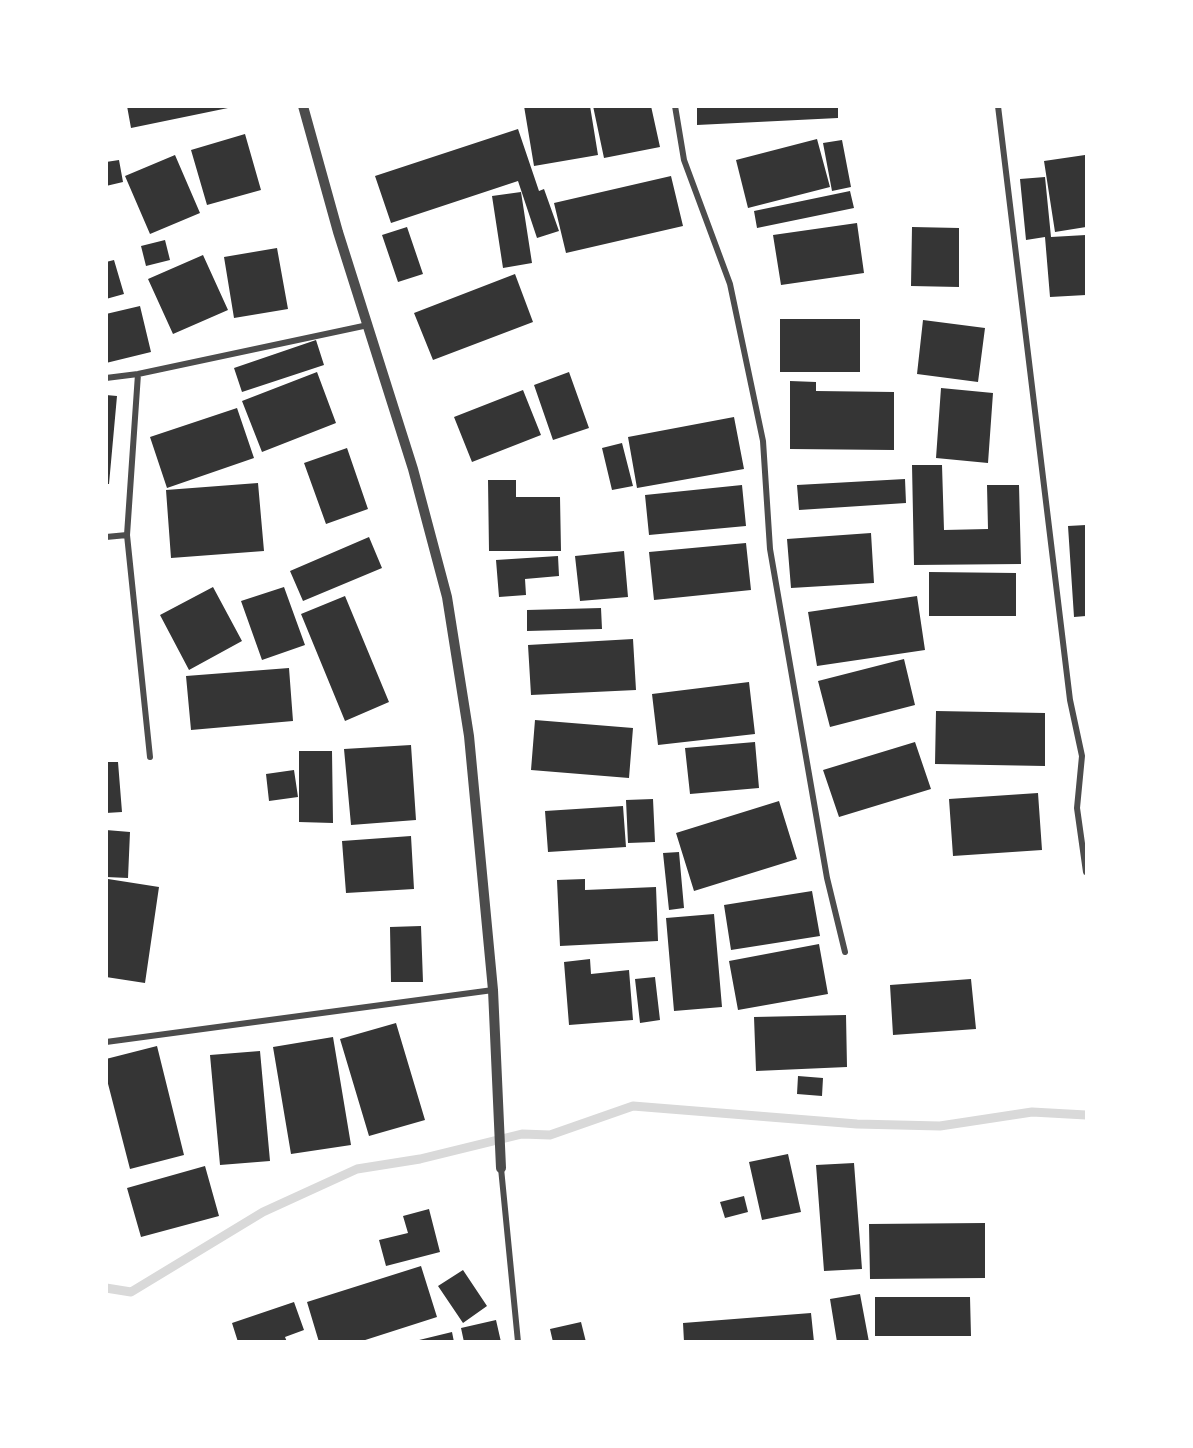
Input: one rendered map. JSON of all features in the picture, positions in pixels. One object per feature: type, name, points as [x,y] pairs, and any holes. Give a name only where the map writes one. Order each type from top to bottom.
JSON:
[{"type":"street","points":[[303,106],[413,469],[447,597],[469,736],[492,990],[501,1168],[518,1341]]},
{"type":"street","points":[[675,106],[684,160],[729,284],[763,441],[770,549],[827,878],[844,952]]},
{"type":"street","points":[[998,106],[1070,700],[1082,756],[1077,808],[1086,872]]},
{"type":"street","points":[[106,378],[138,374],[368,326]]},
{"type":"street","points":[[138,374],[127,534],[150,757]]},
{"type":"street","points":[[106,537],[127,534]]},
{"type":"street","points":[[106,1042],[492,990]]},
{"type":"building","points":[[127,106],[228,106],[228,108],[131,128]]},
{"type":"building","points":[[524,106],[590,106],[598,155],[534,166]]},
{"type":"building","points":[[593,106],[651,106],[660,147],[604,158]]},
{"type":"building","points":[[697,106],[838,106],[838,118],[697,125]]},
{"type":"building","points":[[518,129],[539,191],[544,189],[559,231],[537,238],[518,181],[391,223],[375,176]]},
{"type":"building","points":[[245,134],[261,190],[207,205],[191,150]]},
{"type":"building","points":[[817,139],[830,187],[748,208],[736,160]]},
{"type":"building","points":[[842,140],[851,187],[832,191],[823,143]]},
{"type":"building","points":[[175,155],[200,213],[150,234],[125,176]]},
{"type":"building","points":[[1085,155],[1086,227],[1055,232],[1044,161]]},
{"type":"building","points":[[119,160],[123,182],[106,186],[106,162]]},
{"type":"building","points":[[671,176],[683,226],[566,253],[554,203]]},
{"type":"building","points":[[1045,177],[1051,237],[1086,235],[1086,295],[1050,297],[1045,237],[1026,240],[1020,179]]},
{"type":"building","points":[[850,191],[854,208],[757,228],[754,211]]},
{"type":"building","points":[[521,192],[532,263],[503,268],[492,196]]},
{"type":"building","points":[[857,223],[864,273],[781,285],[773,235]]},
{"type":"building","points":[[407,227],[423,274],[398,282],[382,235]]},
{"type":"building","points":[[912,227],[959,228],[959,287],[911,286]]},
{"type":"building","points":[[165,240],[170,260],[146,266],[141,246]]},
{"type":"building","points":[[277,248],[288,309],[234,318],[224,257]]},
{"type":"building","points":[[203,255],[228,310],[173,334],[148,279]]},
{"type":"building","points":[[114,260],[124,294],[106,299],[106,262]]},
{"type":"building","points":[[515,274],[533,322],[433,360],[414,313]]},
{"type":"building","points":[[140,306],[151,352],[106,363],[106,314]]},
{"type":"building","points":[[780,319],[860,319],[860,372],[780,372]]},
{"type":"building","points":[[923,320],[985,328],[978,382],[917,374]]},
{"type":"building","points":[[316,340],[324,365],[242,392],[234,368]]},
{"type":"building","points":[[317,372],[336,423],[262,452],[242,401]]},
{"type":"building","points":[[569,372],[589,428],[553,440],[534,385]]},
{"type":"building","points":[[790,381],[816,382],[816,391],[894,392],[894,450],[790,449]]},
{"type":"building","points":[[941,388],[993,393],[988,463],[936,458]]},
{"type":"building","points":[[523,390],[541,435],[472,462],[454,417]]},
{"type":"building","points":[[106,395],[117,396],[109,484],[106,484]]},
{"type":"building","points":[[237,408],[254,458],[167,488],[150,437]]},
{"type":"building","points":[[734,417],[744,469],[637,488],[628,437]]},
{"type":"building","points":[[622,443],[633,486],[612,490],[602,448]]},
{"type":"building","points":[[347,448],[368,509],[326,524],[304,463]]},
{"type":"building","points":[[912,465],[942,465],[944,530],[988,529],[987,485],[1019,485],[1021,564],[914,565]]},
{"type":"building","points":[[905,479],[906,503],[799,510],[797,485]]},
{"type":"building","points":[[488,480],[516,480],[516,497],[560,497],[561,551],[489,551]]},
{"type":"building","points":[[258,483],[264,551],[171,558],[166,490]]},
{"type":"building","points":[[742,485],[746,526],[649,535],[645,495]]},
{"type":"building","points":[[1086,525],[1086,616],[1074,617],[1068,526]]},
{"type":"building","points":[[871,533],[874,583],[791,588],[787,539]]},
{"type":"building","points":[[369,537],[382,568],[303,601],[290,571]]},
{"type":"building","points":[[746,543],[751,590],[654,600],[649,552]]},
{"type":"building","points":[[624,551],[628,597],[580,601],[575,556]]},
{"type":"building","points":[[558,556],[559,576],[525,579],[526,595],[499,597],[496,560]]},
{"type":"building","points":[[929,572],[1016,573],[1016,616],[929,616]]},
{"type":"building","points":[[213,587],[242,641],[189,670],[160,615]]},
{"type":"building","points":[[284,587],[305,645],[262,660],[241,601]]},
{"type":"building","points":[[345,596],[389,702],[345,721],[301,614]]},
{"type":"building","points":[[917,596],[925,650],[817,666],[808,612]]},
{"type":"building","points":[[601,608],[602,629],[527,631],[527,610]]},
{"type":"building","points":[[633,639],[636,690],[531,695],[528,645]]},
{"type":"building","points":[[904,659],[915,705],[830,727],[818,681]]},
{"type":"building","points":[[289,668],[293,721],[191,730],[186,676]]},
{"type":"building","points":[[749,682],[755,734],[658,745],[652,694]]},
{"type":"building","points":[[936,711],[1045,713],[1045,766],[935,764]]},
{"type":"building","points":[[535,720],[633,728],[629,778],[531,770]]},
{"type":"building","points":[[755,742],[759,788],[690,794],[685,748]]},
{"type":"building","points":[[915,742],[931,789],[839,817],[823,770]]},
{"type":"building","points":[[411,745],[416,820],[351,825],[344,749]]},
{"type":"building","points":[[299,751],[332,751],[333,823],[299,822]]},
{"type":"building","points":[[106,762],[118,762],[122,812],[106,813]]},
{"type":"building","points":[[294,770],[298,797],[269,801],[266,774]]},
{"type":"building","points":[[1038,793],[1042,850],[953,856],[949,799]]},
{"type":"building","points":[[653,799],[655,842],[628,843],[626,800]]},
{"type":"building","points":[[779,801],[797,859],[694,891],[676,833]]},
{"type":"building","points":[[623,806],[626,847],[548,852],[545,811]]},
{"type":"building","points":[[106,830],[130,832],[128,878],[106,877]]},
{"type":"building","points":[[411,836],[414,889],[346,893],[342,841]]},
{"type":"building","points":[[679,852],[684,908],[669,910],[663,853]]},
{"type":"building","points":[[108,879],[159,887],[145,983],[106,977]]},
{"type":"building","points":[[585,879],[585,890],[656,887],[658,941],[560,946],[557,880]]},
{"type":"building","points":[[812,891],[820,936],[731,950],[724,905]]},
{"type":"building","points":[[714,914],[722,1007],[674,1011],[666,918]]},
{"type":"building","points":[[421,926],[423,982],[391,982],[390,927]]},
{"type":"building","points":[[819,944],[828,994],[738,1010],[729,961]]},
{"type":"building","points":[[590,959],[591,974],[629,970],[633,1020],[569,1025],[564,962]]},
{"type":"building","points":[[655,977],[660,1020],[640,1023],[635,979]]},
{"type":"building","points":[[971,979],[976,1029],[893,1035],[890,985]]},
{"type":"building","points":[[846,1015],[847,1067],[756,1071],[754,1017]]},
{"type":"building","points":[[396,1023],[425,1120],[369,1136],[340,1039]]},
{"type":"building","points":[[333,1037],[351,1145],[291,1154],[273,1047]]},
{"type":"building","points":[[157,1046],[184,1155],[130,1169],[106,1076],[106,1059]]},
{"type":"building","points":[[260,1051],[270,1161],[220,1165],[210,1055]]},
{"type":"building","points":[[798,1076],[823,1078],[822,1096],[797,1094]]},
{"type":"building","points":[[788,1154],[801,1212],[762,1220],[749,1162]]},
{"type":"building","points":[[854,1163],[862,1269],[824,1271],[816,1165]]},
{"type":"building","points":[[205,1166],[219,1216],[141,1237],[127,1188]]},
{"type":"building","points":[[744,1196],[748,1212],[725,1218],[720,1202]]},
{"type":"building","points":[[429,1209],[440,1252],[386,1266],[379,1240],[408,1233],[403,1216]]},
{"type":"building","points":[[985,1223],[985,1278],[870,1279],[869,1224]]},
{"type":"building","points":[[421,1266],[437,1317],[359,1342],[319,1342],[307,1302]]},
{"type":"building","points":[[463,1270],[487,1306],[463,1323],[438,1286]]},
{"type":"building","points":[[860,1294],[869,1342],[837,1342],[830,1299]]},
{"type":"building","points":[[875,1297],[970,1297],[971,1336],[875,1336]]},
{"type":"building","points":[[294,1302],[304,1330],[285,1337],[287,1342],[238,1342],[232,1323]]},
{"type":"building","points":[[811,1313],[814,1342],[684,1342],[683,1323]]},
{"type":"building","points":[[496,1320],[501,1342],[464,1342],[461,1328]]},
{"type":"building","points":[[581,1322],[586,1342],[553,1342],[550,1329]]},
{"type":"building","points":[[452,1332],[454,1342],[415,1342],[415,1341]]},
{"type":"waterway","points":[[106,1288],[131,1292],[263,1212],[357,1169],[420,1159],[522,1134],[550,1135],[633,1106],[857,1124],[940,1126],[1032,1112],[1086,1115]]}]
